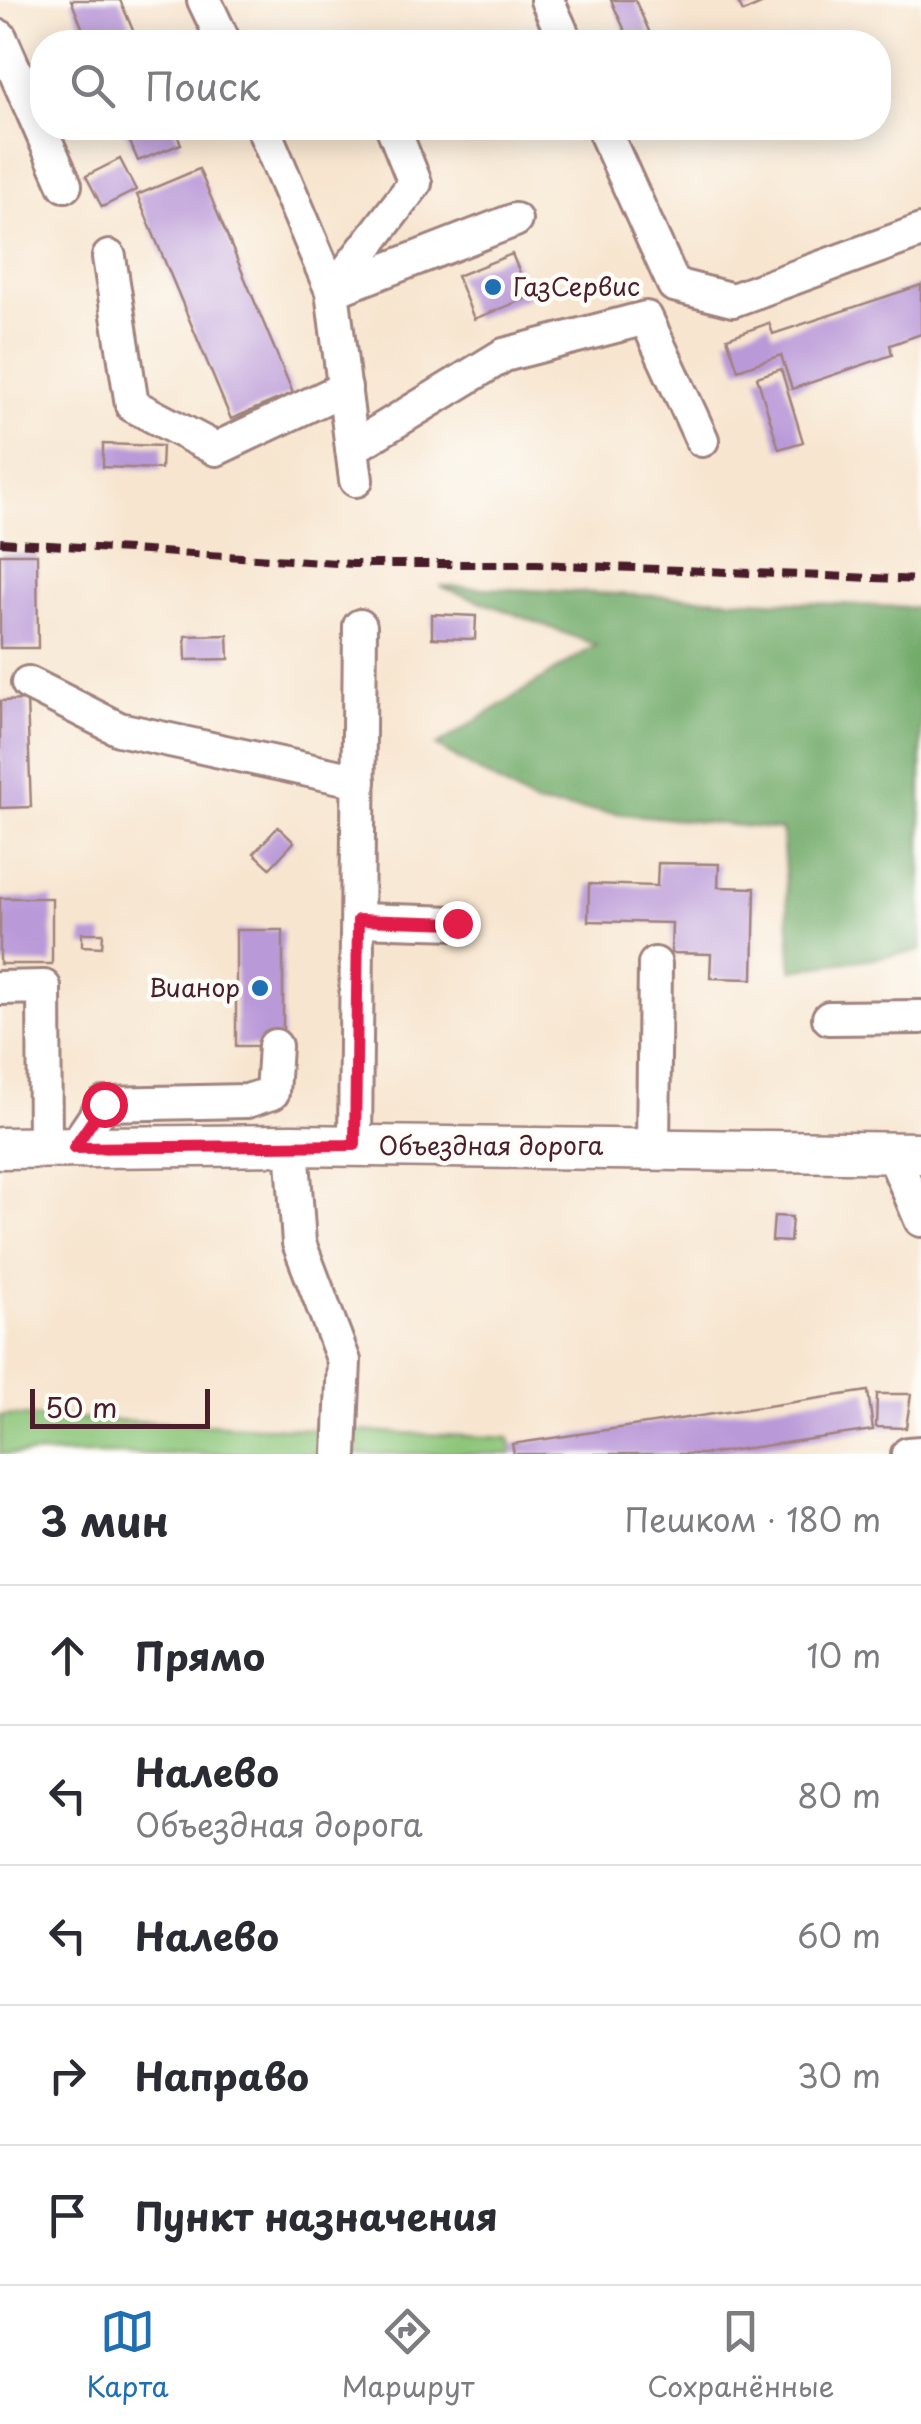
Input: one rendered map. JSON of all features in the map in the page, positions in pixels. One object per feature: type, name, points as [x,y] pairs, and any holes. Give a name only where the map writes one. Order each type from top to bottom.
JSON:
[{"type":"main road","name":"Объездная дорога","points":[[0,1148],[355,1145],[907,1153]]},
{"type":"lane","points":[[204,0],[218,30]]},
{"type":"lane","points":[[547,0],[561,30]]},
{"type":"lane","points":[[0,37],[30,106]]},
{"type":"lane","points":[[45,140],[65,186]]},
{"type":"lane","points":[[268,140],[332,291],[354,464],[504,355],[646,318],[702,440]]},
{"type":"lane","points":[[332,291],[415,183],[398,140]]},
{"type":"lane","points":[[609,140],[674,284],[733,300],[921,231]]},
{"type":"lane","points":[[332,291],[515,220]]},
{"type":"lane","points":[[109,258],[132,405],[216,449],[344,388]]},
{"type":"lane","points":[[355,1145],[360,626]]},
{"type":"lane","points":[[28,683],[119,729],[359,781]]},
{"type":"lane","points":[[358,920],[457,923]]},
{"type":"lane","points":[[652,1148],[655,964]]},
{"type":"lane","points":[[0,988],[44,988],[60,1148]]},
{"type":"lane","points":[[829,1018],[921,1017]]},
{"type":"lane","points":[[60,1148],[104,1104],[247,1100],[272,1093],[275,1046]]},
{"type":"lane","points":[[292,1145],[298,1243],[344,1361],[340,1454]]},
{"type":"lane","points":[[907,1153],[921,1220]]},
{"type":"lane","points":[[908,1454],[921,1453]]},
{"type":"green space","points":[[440,586],[921,608],[921,951],[792,970],[782,830],[536,805],[436,746],[596,645]]},
{"type":"green space","points":[[0,1415],[509,1438],[512,1454],[0,1454]]},
{"type":"building","points":[[71,0],[120,0],[133,30],[83,30]]},
{"type":"building","points":[[611,0],[635,0],[649,30],[625,30]]},
{"type":"building","points":[[737,0],[770,0],[743,12]]},
{"type":"building","points":[[129,140],[179,140],[181,144],[138,161]]},
{"type":"building","points":[[120,159],[136,190],[102,207],[86,176]]},
{"type":"building","points":[[199,169],[293,393],[231,419],[137,195]]},
{"type":"building","name":"ГазСервис","points":[[512,254],[530,297],[474,319],[457,276]]},
{"type":"building","points":[[921,285],[921,334],[890,345],[892,355],[792,389],[781,355],[738,370],[727,338],[769,323],[773,334]]},
{"type":"building","points":[[781,369],[803,442],[779,449],[757,377]]},
{"type":"building","points":[[103,444],[162,446],[161,469],[103,467]]},
{"type":"building","points":[[0,554],[37,554],[38,648],[0,648]]},
{"type":"building","points":[[432,614],[476,616],[475,639],[432,638]]},
{"type":"building","points":[[228,635],[229,659],[186,660],[185,636]]},
{"type":"building","points":[[27,700],[31,807],[0,808],[0,701]]},
{"type":"building","points":[[278,827],[294,842],[270,868],[254,853]]},
{"type":"building","points":[[658,863],[719,864],[718,887],[755,888],[753,979],[710,978],[711,954],[671,953],[672,923],[588,921],[589,884],[657,886]]},
{"type":"building","points":[[0,898],[52,898],[52,964],[0,964]]},
{"type":"building","name":"Вианор","points":[[236,930],[283,930],[283,1046],[236,1046]]},
{"type":"building","points":[[82,933],[103,933],[102,947],[82,946]]},
{"type":"building","points":[[774,1216],[792,1217],[790,1242],[772,1241]]},
{"type":"building","points":[[868,1391],[873,1430],[707,1454],[514,1454],[512,1444]]},
{"type":"building","points":[[877,1394],[911,1394],[906,1428],[876,1427]]},
{"type":"railway","points":[[0,542],[353,564],[537,564],[921,580]]},
{"type":"place","name":"ГазСервис","points":[[493,287]]},
{"type":"place","name":"Вианор","points":[[260,988]]},
{"type":"route","points":[[104,1104],[74,1148],[355,1145],[358,920],[457,923]]}]
